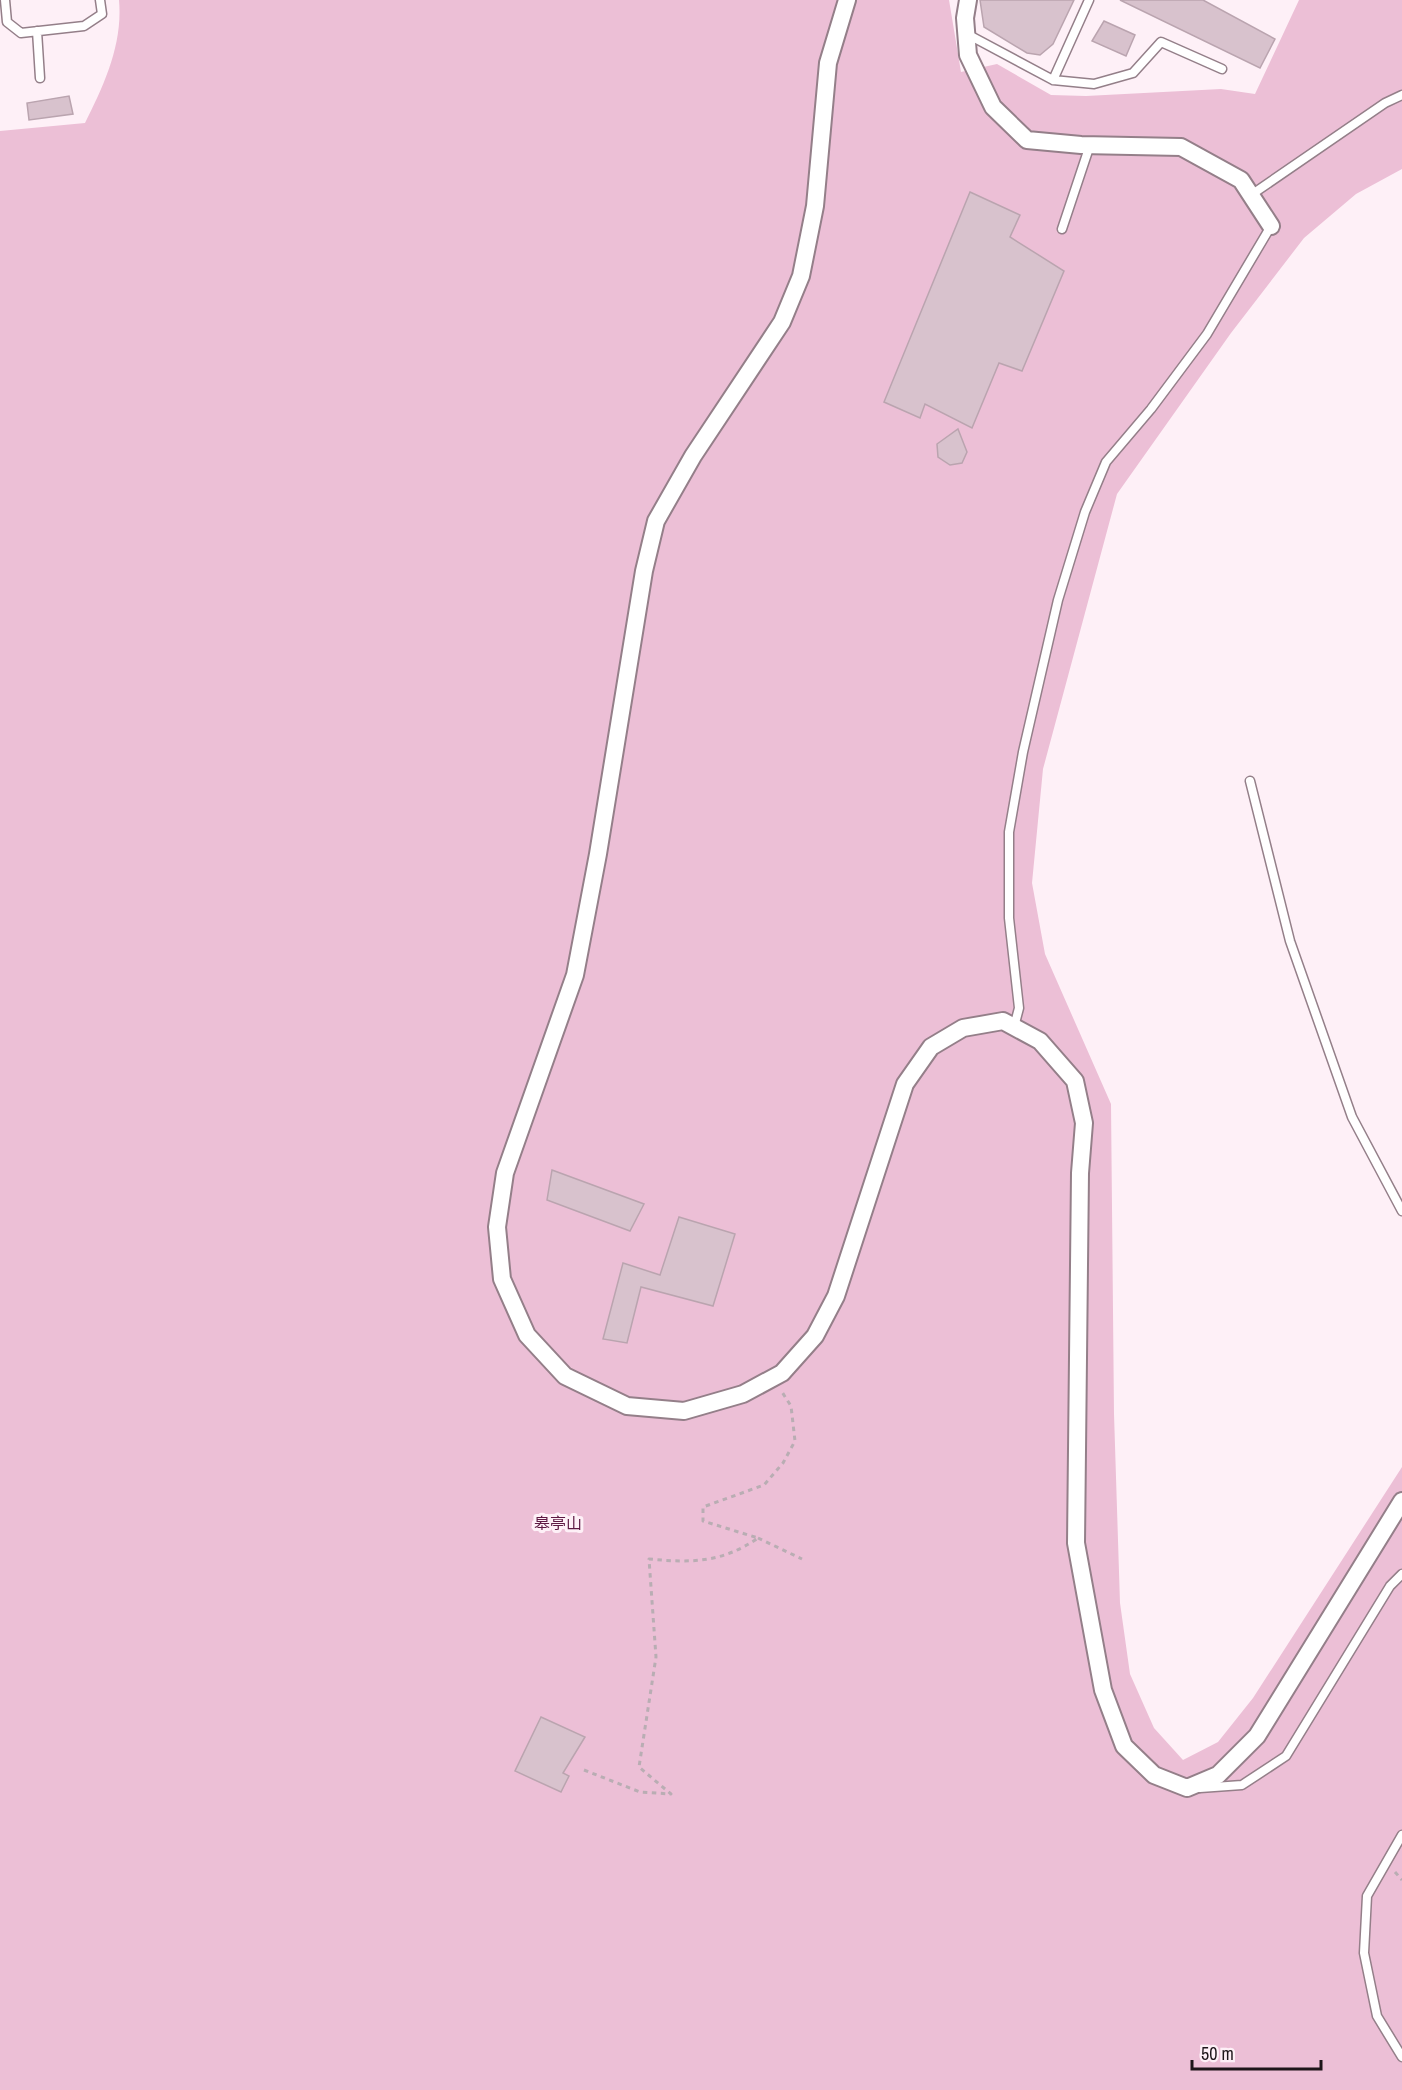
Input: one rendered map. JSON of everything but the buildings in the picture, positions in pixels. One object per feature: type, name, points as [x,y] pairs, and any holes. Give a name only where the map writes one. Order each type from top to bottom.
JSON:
[{"type":"street","points":[[847,0],[828,63],[816,206],[801,276],[782,322],[693,456],[656,521],[644,571],[598,854],[575,975],[506,1173],[497,1227],[502,1280],[528,1335],[565,1376],[627,1406],[684,1411],[743,1394],[782,1373],[815,1336],[836,1296],[904,1084],[931,1047],[963,1028],[1003,1021],[1040,1041],[1075,1081],[1084,1122],[1080,1173],[1076,1543],[1102,1690],[1124,1746],[1154,1775],[1187,1788],[1218,1775],[1257,1736],[1402,1500]]},
{"type":"street","points":[[968,0],[966,34],[968,55],[993,107],[1027,140],[1090,145],[1181,147],[1241,180],[1271,226]]},
{"type":"lane","points":[[5,0],[7,22],[21,33],[84,26],[102,14],[100,0]]},
{"type":"lane","points":[[1053,80],[1089,0]]},
{"type":"lane","points":[[37,31],[40,78]]},
{"type":"lane","points":[[966,34],[1053,80],[1094,84],[1133,73],[1161,42],[1222,69]]},
{"type":"lane","points":[[1251,195],[1384,103],[1402,95]]},
{"type":"lane","points":[[1062,229],[1090,145]]},
{"type":"lane","points":[[1014,1027],[1019,1008],[1009,918],[1009,832],[1023,752],[1058,600],[1085,512],[1106,462],[1151,410],[1207,334],[1271,226]]},
{"type":"lane","points":[[1250,781],[1290,941],[1348,1106],[1402,1211]]},
{"type":"lane","points":[[1187,1788],[1242,1785],[1286,1756],[1390,1586],[1402,1574]]},
{"type":"lane","points":[[1402,1835],[1367,1896],[1365,1953],[1377,2016],[1402,2057]]},
{"type":"path","points":[[773,1378],[791,1406],[795,1441],[783,1463],[764,1485],[703,1507],[703,1521],[758,1538],[802,1559]]},
{"type":"path","points":[[584,1770],[640,1792],[671,1794],[639,1767],[656,1658],[649,1559],[690,1563],[741,1549],[758,1538]]},
{"type":"green space","name":"皋亭山","points":[[119,0],[949,0],[961,72],[997,64],[1051,95],[1086,96],[1221,89],[1255,94],[1299,0],[1402,0],[1402,169],[1356,194],[1304,238],[1231,333],[1117,494],[1043,769],[1032,883],[1045,954],[1111,1104],[1114,1414],[1120,1603],[1130,1674],[1154,1728],[1183,1760],[1218,1742],[1253,1698],[1402,1467],[1402,2090],[0,2090],[0,131],[85,123],[111,64],[118,32]]}]
